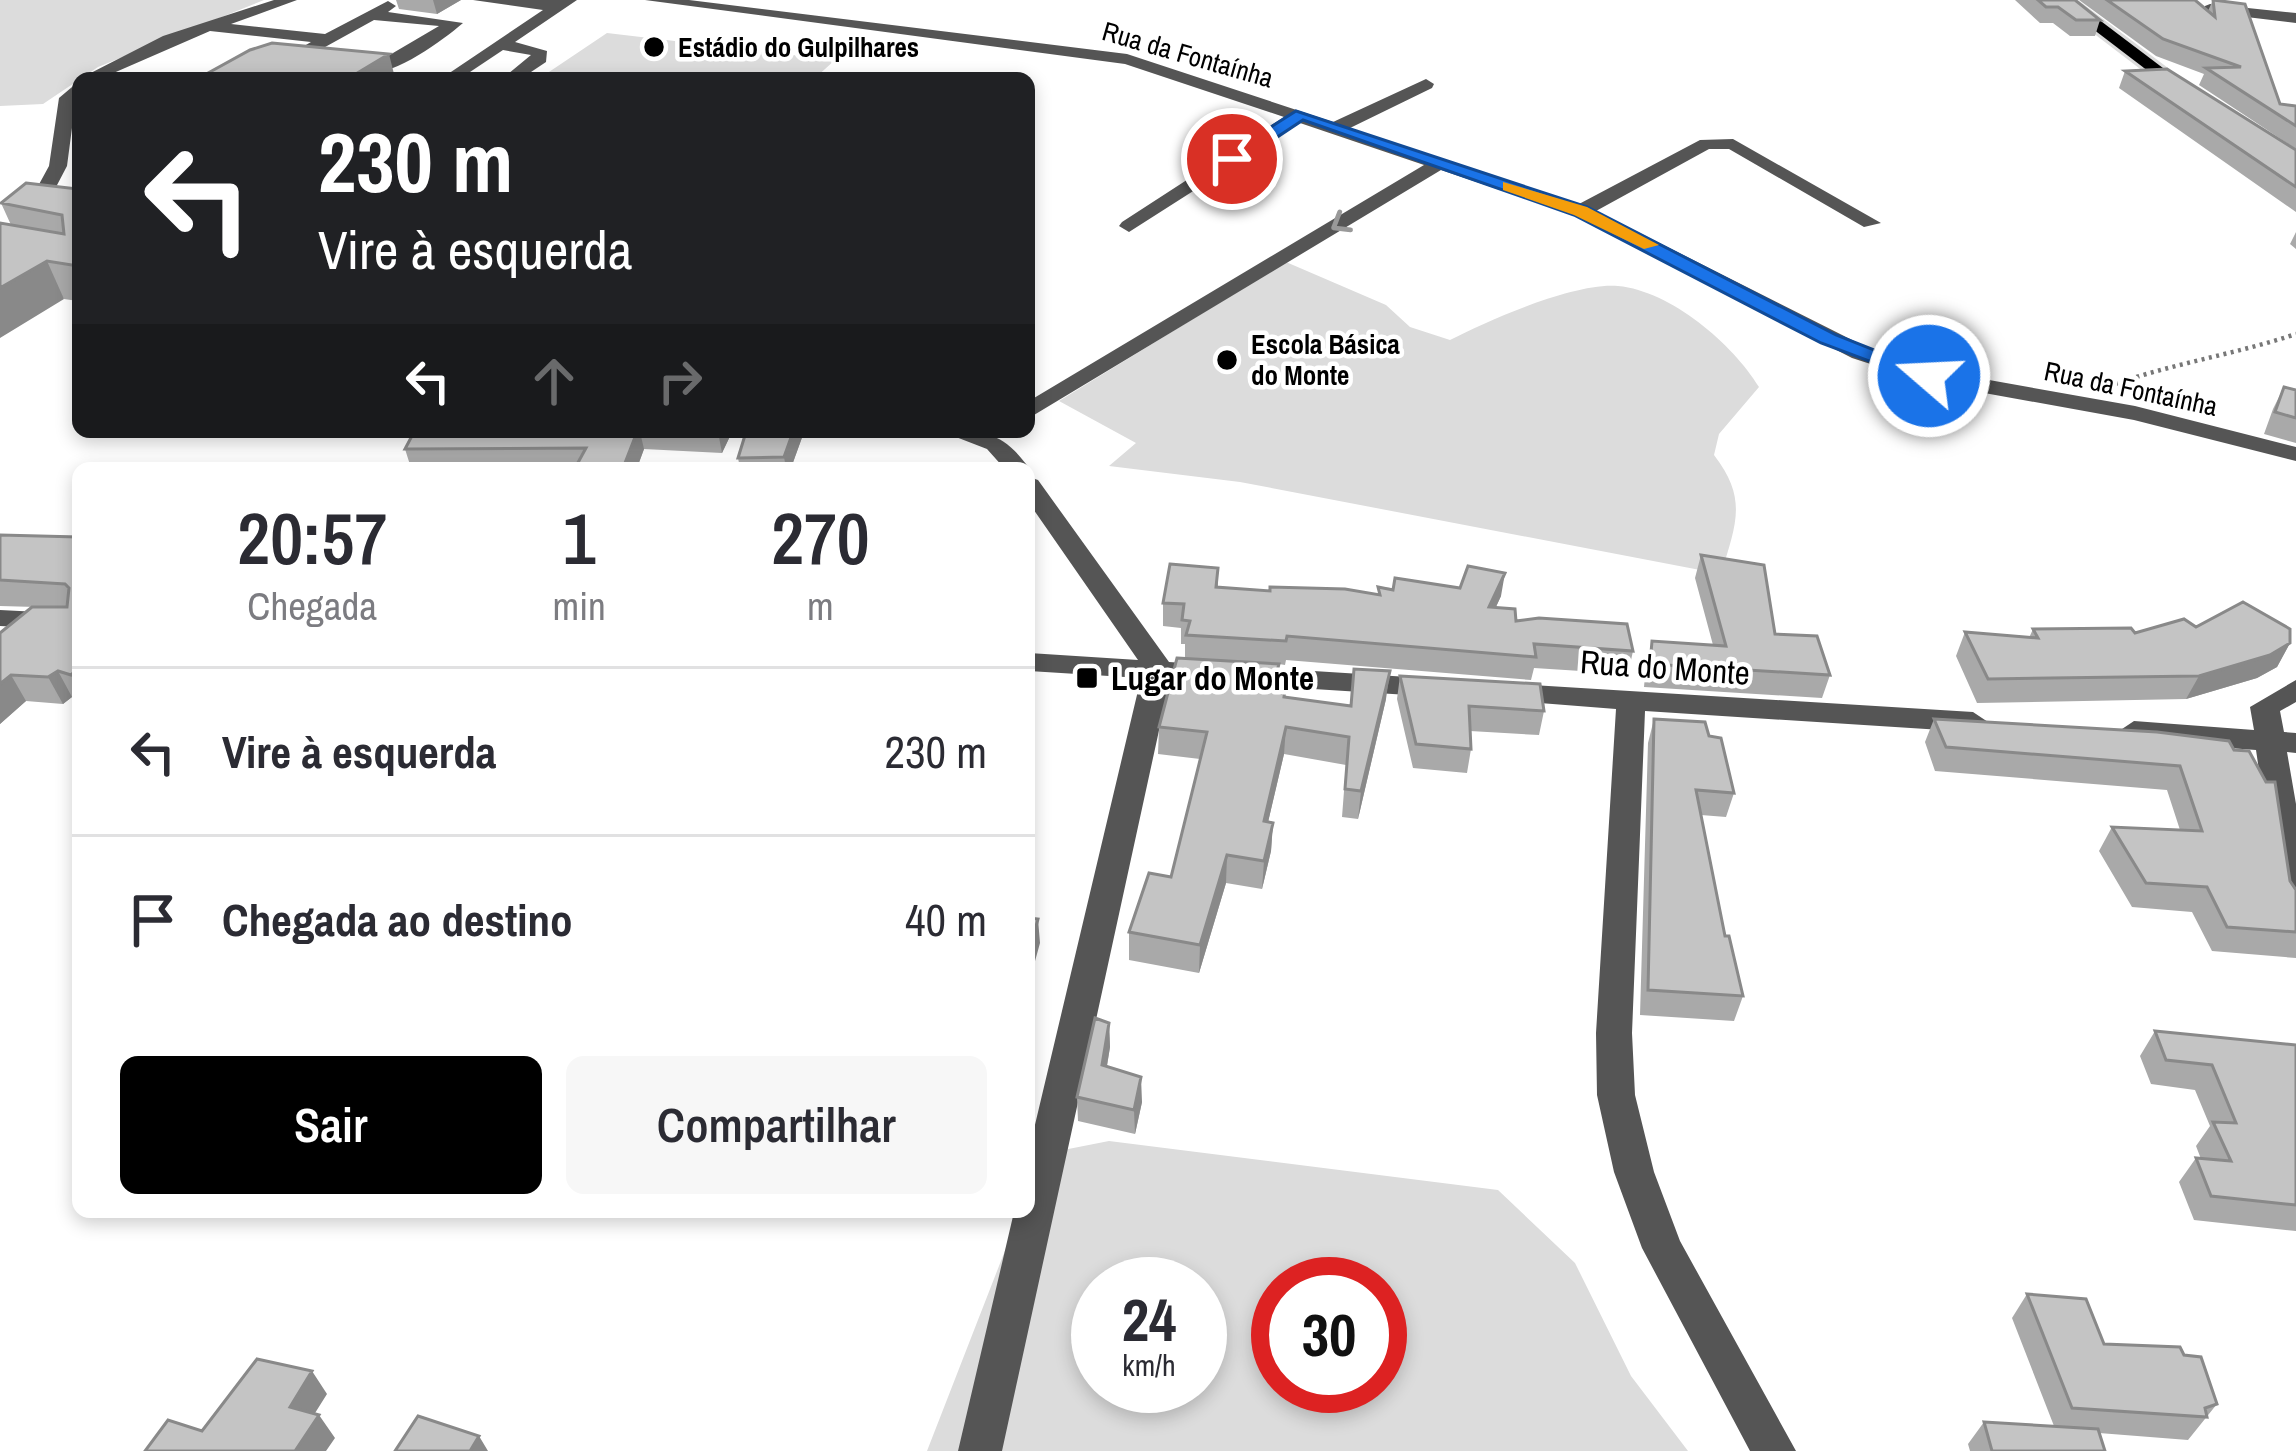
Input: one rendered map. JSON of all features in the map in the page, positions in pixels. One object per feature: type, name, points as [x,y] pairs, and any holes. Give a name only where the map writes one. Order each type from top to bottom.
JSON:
[{"type":"main road","points":[[2063,0],[2204,104]]},
{"type":"street","points":[[102,72],[202,26],[289,0]]},
{"type":"street","points":[[268,72],[398,0]]},
{"type":"street","points":[[481,0],[564,3]]},
{"type":"street","name":"Rua da Fontaínha","points":[[669,2],[1127,59],[1581,211],[1860,353],[1929,376],[2135,413],[2296,454]]},
{"type":"street","points":[[459,72],[564,3]]},
{"type":"street","points":[[2186,7],[2296,18]]},
{"type":"street","points":[[285,62],[372,70],[454,23],[371,15]]},
{"type":"street","points":[[202,26],[327,39]]},
{"type":"street","points":[[500,45],[539,51],[540,59],[520,72]]},
{"type":"street","points":[[1337,127],[1426,84]]},
{"type":"street","points":[[40,202],[58,166],[65,108],[72,97]]},
{"type":"street","points":[[1129,226],[1301,114]]},
{"type":"street","points":[[1581,211],[1706,144],[1733,144],[1871,223]]},
{"type":"street","points":[[1035,407],[1440,164]]},
{"type":"street","points":[[40,202],[72,180]]},
{"type":"street","points":[[40,202],[72,203]]},
{"type":"street","points":[[992,438],[1013,462]]},
{"type":"street","points":[[1035,494],[1158,668],[1035,1209]]},
{"type":"street","points":[[0,618],[72,622]]},
{"type":"street","points":[[0,652],[39,620]]},
{"type":"street","name":"Rua do Monte","points":[[1035,662],[2009,724]]},
{"type":"street","points":[[2296,689],[2265,707],[2283,741],[2296,904]]},
{"type":"street","points":[[1631,701],[1614,1034],[1616,1095],[1634,1172],[1662,1248],[1774,1451]]},
{"type":"street","points":[[2104,730],[2283,741]]},
{"type":"street","points":[[980,1451],[1033,1218]]},
{"type":"path","points":[[2075,404],[2079,398],[2171,364],[2254,348],[2296,334]]},
{"type":"shaded area","points":[[0,0],[264,0],[91,72],[72,72],[72,84],[43,104],[0,106]]},
{"type":"shaded area","name":"Estádio do Gulpilhares","points":[[607,33],[835,60],[822,72],[549,72]]},
{"type":"shaded area","points":[[1286,262],[1386,305],[1410,327],[1450,340],[1532,304],[1600,286],[1638,290],[1699,322],[1759,387],[1719,434],[1714,455],[1732,485],[1736,512],[1721,574],[1240,482],[1109,466],[1136,443],[1059,401]]},
{"type":"shaded area","points":[[1109,1141],[1498,1190],[1575,1263],[1631,1376],[1688,1451],[927,1451],[1018,1218],[1035,1218],[1035,1187],[1043,1154]]},
{"type":"building","points":[[2038,0],[2075,0],[2100,20],[2076,20]]},
{"type":"building","points":[[2107,0],[2195,0],[2215,17],[2213,0],[2245,4],[2280,104],[2296,106],[2296,126],[2206,68],[2241,67],[2163,39]]},
{"type":"building","points":[[272,43],[389,54],[359,72],[210,72]]},
{"type":"building","points":[[2167,69],[2296,150],[2296,187],[2125,71]]},
{"type":"building","points":[[26,183],[72,188],[72,265],[47,261],[0,288],[0,223],[64,234],[62,215],[1,203]]},
{"type":"building","points":[[2284,387],[2296,390],[2296,418],[2275,412]]},
{"type":"building","points":[[411,438],[635,438],[625,462],[578,462],[586,448],[405,449]]},
{"type":"building","points":[[744,438],[791,438],[784,457],[738,458]]},
{"type":"building","points":[[0,535],[72,537],[71,675],[58,671],[48,677],[11,675],[0,684],[0,633],[32,607],[67,607],[69,588],[0,580]]},
{"type":"building","points":[[1701,555],[1764,565],[1775,634],[1817,636],[1830,675],[1650,664],[1652,641],[1726,646]]},
{"type":"building","points":[[1170,564],[1218,568],[1216,587],[1345,589],[1380,595],[1378,587],[1393,590],[1395,578],[1460,588],[1468,566],[1505,573],[1489,607],[1515,609],[1516,621],[1539,618],[1627,624],[1633,651],[1534,644],[1536,657],[1287,636],[1286,641],[1186,635],[1190,621],[1182,620],[1184,604],[1163,603]]},
{"type":"building","points":[[2243,602],[2290,629],[2290,643],[2270,655],[2199,676],[1988,679],[1965,632],[2038,638],[2033,629],[2131,628],[2135,633],[2184,619],[2196,627]]},
{"type":"building","points":[[1177,658],[1279,664],[1273,686],[1285,689],[1284,697],[1351,706],[1354,669],[1390,671],[1361,791],[1345,789],[1349,737],[1286,727],[1264,821],[1273,823],[1264,861],[1227,855],[1200,945],[1129,932],[1149,873],[1171,877],[1207,732],[1159,727]]},
{"type":"building","points":[[1400,676],[1540,684],[1544,711],[1469,706],[1471,749],[1416,744]]},
{"type":"building","points":[[1654,719],[1705,722],[1709,736],[1721,738],[1734,793],[1696,790],[1725,936],[1729,936],[1743,996],[1648,990]]},
{"type":"building","points":[[1934,719],[2157,732],[2229,741],[2234,750],[2249,751],[2266,782],[2275,782],[2290,881],[2296,890],[2296,932],[2227,927],[2207,887],[2146,883],[2112,827],[2202,831],[2180,766],[1946,747]]},
{"type":"building","points":[[1095,1018],[1109,1023],[1102,1065],[1141,1077],[1134,1110],[1077,1097]]},
{"type":"building","points":[[2155,1031],[2296,1045],[2296,1205],[2211,1196],[2196,1158],[2231,1161],[2213,1122],[2236,1123],[2212,1065],[2166,1060]]},
{"type":"building","points":[[2027,1294],[2086,1299],[2104,1344],[2180,1347],[2184,1355],[2201,1357],[2217,1404],[2205,1408],[2207,1417],[2072,1408]]},
{"type":"building","points":[[257,1359],[312,1371],[290,1407],[319,1415],[295,1451],[145,1451],[168,1420],[202,1431]]},
{"type":"building","points":[[418,1416],[479,1436],[470,1451],[395,1451]]},
{"type":"building","points":[[1984,1422],[2098,1429],[2105,1451],[1992,1451]]},
{"type":"slow traffic","points":[[1510,186],[1581,211],[1650,245]]},
{"type":"place","name":"Estádio do Gulpilhares","points":[[654,47]]},
{"type":"place","name":"Escola Básica do Monte","points":[[1227,360]]},
{"type":"place","name":"Lugar do Monte","points":[[1087,678]]},
{"type":"route","points":[[1232,159],[1301,114],[1581,211],[1828,339],[1929,376]]}]
